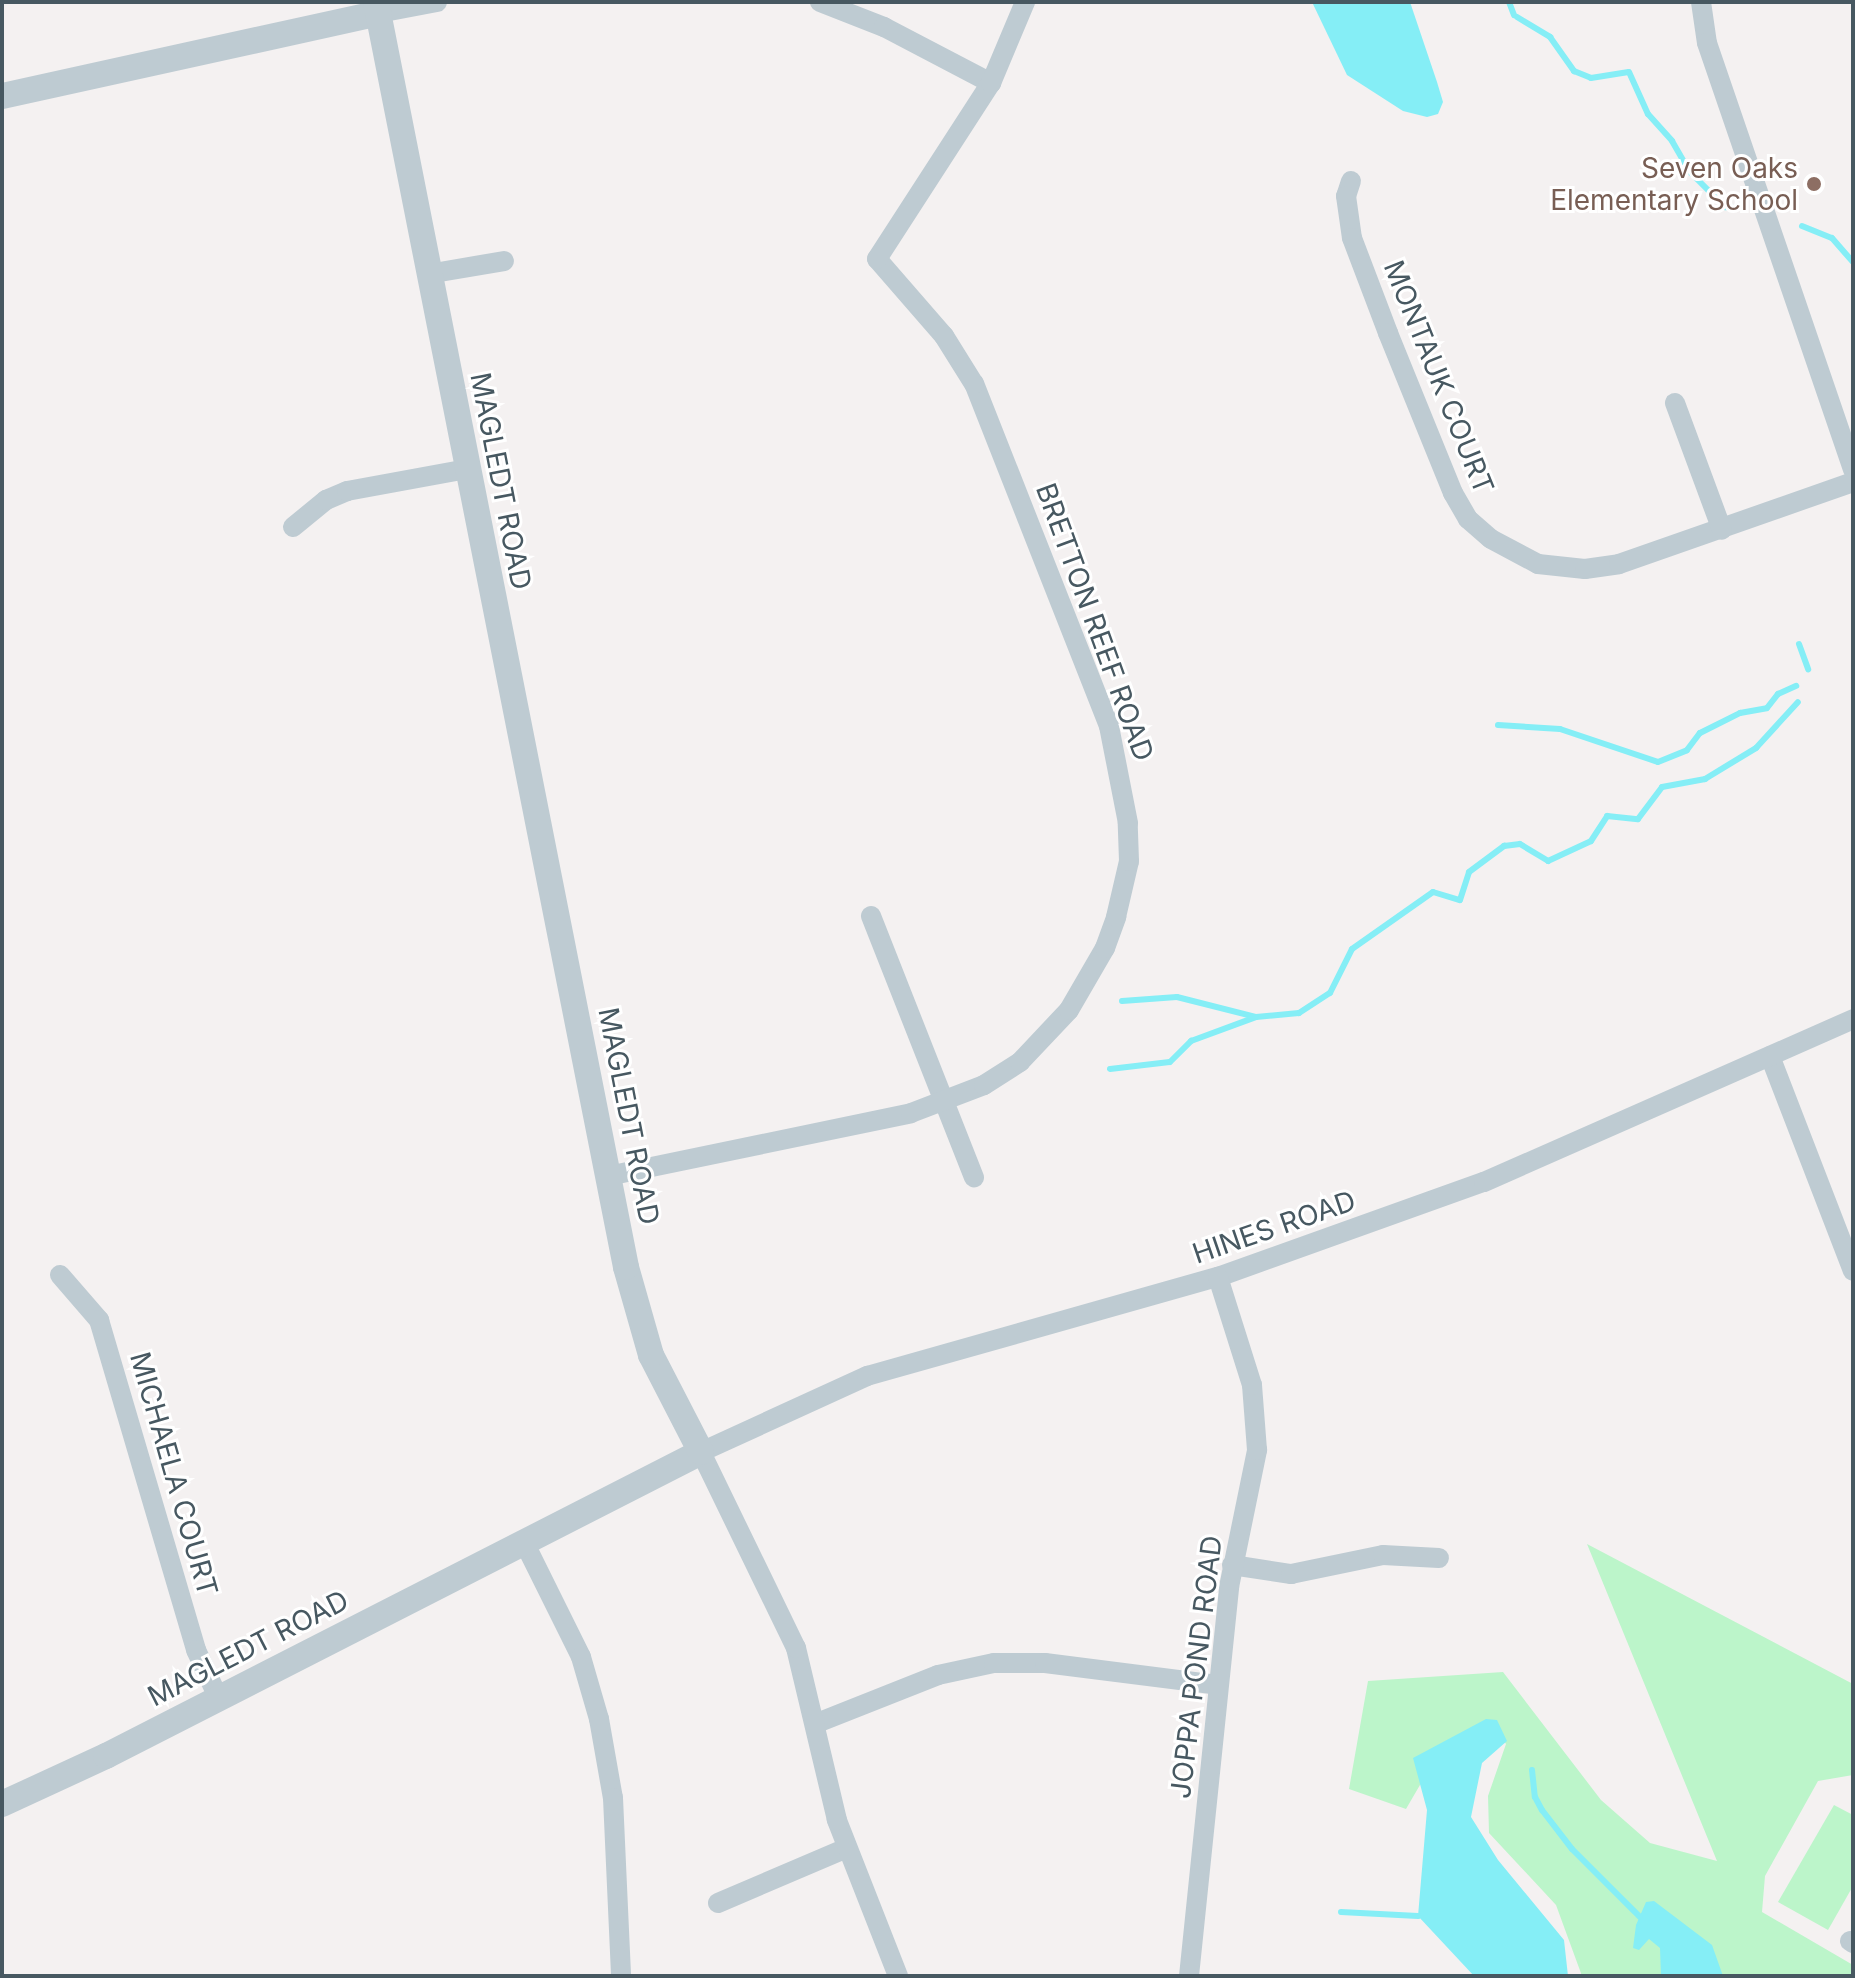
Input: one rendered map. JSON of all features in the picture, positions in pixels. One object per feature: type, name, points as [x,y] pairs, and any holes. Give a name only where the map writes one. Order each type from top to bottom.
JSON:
[{"type":"street","points":[[2,96],[378,8],[437,2]]},
{"type":"street","points":[[820,2],[884,27],[991,83],[1025,2]]},
{"type":"street","points":[[1701,2],[1707,43],[1853,470]]},
{"type":"street","name":"MAGLEDT ROAD","points":[[2,1804],[219,1699],[701,1452],[645,1338],[608,1176],[378,8]]},
{"type":"street","name":"BRETTON REEF ROAD","points":[[608,1176],[855,1127],[944,1102],[1020,1062],[1069,1010],[1116,917],[1129,861],[1128,823],[1109,726],[974,384],[944,336],[877,259],[991,83]]},
{"type":"street","name":"MONTAUK COURT","points":[[1351,181],[1347,212],[1368,282],[1453,493],[1480,532],[1538,564],[1585,569],[1722,530],[1853,482]]},
{"type":"street","points":[[428,274],[504,261]]},
{"type":"street","points":[[1675,403],[1722,530]]},
{"type":"street","points":[[293,527],[326,500],[347,491],[467,469]]},
{"type":"street","points":[[871,916],[974,1177]]},
{"type":"street","name":"HINES ROAD","points":[[701,1452],[867,1376],[1218,1277],[1498,1176],[1853,1019]]},
{"type":"street","points":[[1770,1056],[1853,1271]]},
{"type":"street","name":"MICHAELA COURT","points":[[60,1275],[99,1320],[196,1650],[219,1699]]},
{"type":"street","name":"JOPPA POND ROAD","points":[[1189,1976],[1232,1565],[1255,1475],[1257,1430],[1247,1362],[1218,1277]]},
{"type":"street","points":[[701,1452],[779,1607],[817,1723],[829,1792],[847,1848],[898,1976]]},
{"type":"street","points":[[525,1544],[581,1657],[599,1719],[613,1798],[621,1976]]},
{"type":"street","points":[[1232,1565],[1291,1574],[1383,1555],[1439,1558]]},
{"type":"street","points":[[817,1723],[938,1675],[994,1663],[1045,1663],[1218,1685]]},
{"type":"street","points":[[718,1903],[847,1848]]},
{"type":"green space","points":[[1587,1544],[1853,1684],[1853,1775],[1818,1781],[1765,1876],[1762,1912],[1853,1965],[1853,1976],[1582,1976],[1556,1905],[1489,1833],[1488,1796],[1506,1744],[1490,1721],[1438,1754],[1406,1809],[1349,1789],[1368,1681],[1503,1672],[1601,1800],[1650,1843],[1717,1861]]},
{"type":"green space","points":[[1834,1805],[1853,1815],[1853,1886],[1828,1930],[1778,1902]]},
{"type":"water","points":[[1312,2],[1410,2],[1443,102],[1438,114],[1427,117],[1403,111],[1347,75]]},
{"type":"water","points":[[1486,1719],[1497,1720],[1507,1741],[1482,1763],[1471,1817],[1498,1860],[1564,1940],[1568,1976],[1474,1976],[1418,1916],[1427,1810],[1413,1758]]},
{"type":"water","points":[[1654,1901],[1712,1945],[1723,1976],[1661,1976],[1660,1948],[1649,1939],[1639,1950],[1633,1948],[1636,1925],[1646,1902]]},
{"type":"waterway","points":[[1509,2],[1514,15]]},
{"type":"waterway","points":[[1517,17],[1550,37],[1574,71],[1591,78],[1629,72],[1648,114],[1672,141],[1689,171],[1725,207],[1734,208]]},
{"type":"waterway","points":[[1802,226],[1832,238],[1853,262]]},
{"type":"waterway","points":[[1799,644],[1808,669]]},
{"type":"waterway","points":[[1498,725],[1560,729],[1658,762],[1687,750],[1700,733],[1740,713],[1767,708],[1778,694],[1796,686]]},
{"type":"waterway","points":[[1122,1001],[1177,997],[1256,1017],[1299,1013],[1330,993],[1352,949],[1433,892],[1460,900],[1469,872],[1504,846],[1520,844],[1548,861],[1591,841],[1607,816],[1638,819],[1662,787],[1705,779],[1756,748],[1798,702]]},
{"type":"waterway","points":[[1110,1069],[1170,1062],[1191,1041],[1256,1017]]},
{"type":"waterway","points":[[1532,1770],[1535,1797],[1542,1810],[1572,1849],[1640,1917]]},
{"type":"waterway","points":[[1341,1912],[1418,1916]]},
{"type":"place","name":"Seven Oaks Elementary School","points":[[1814,184]]}]
